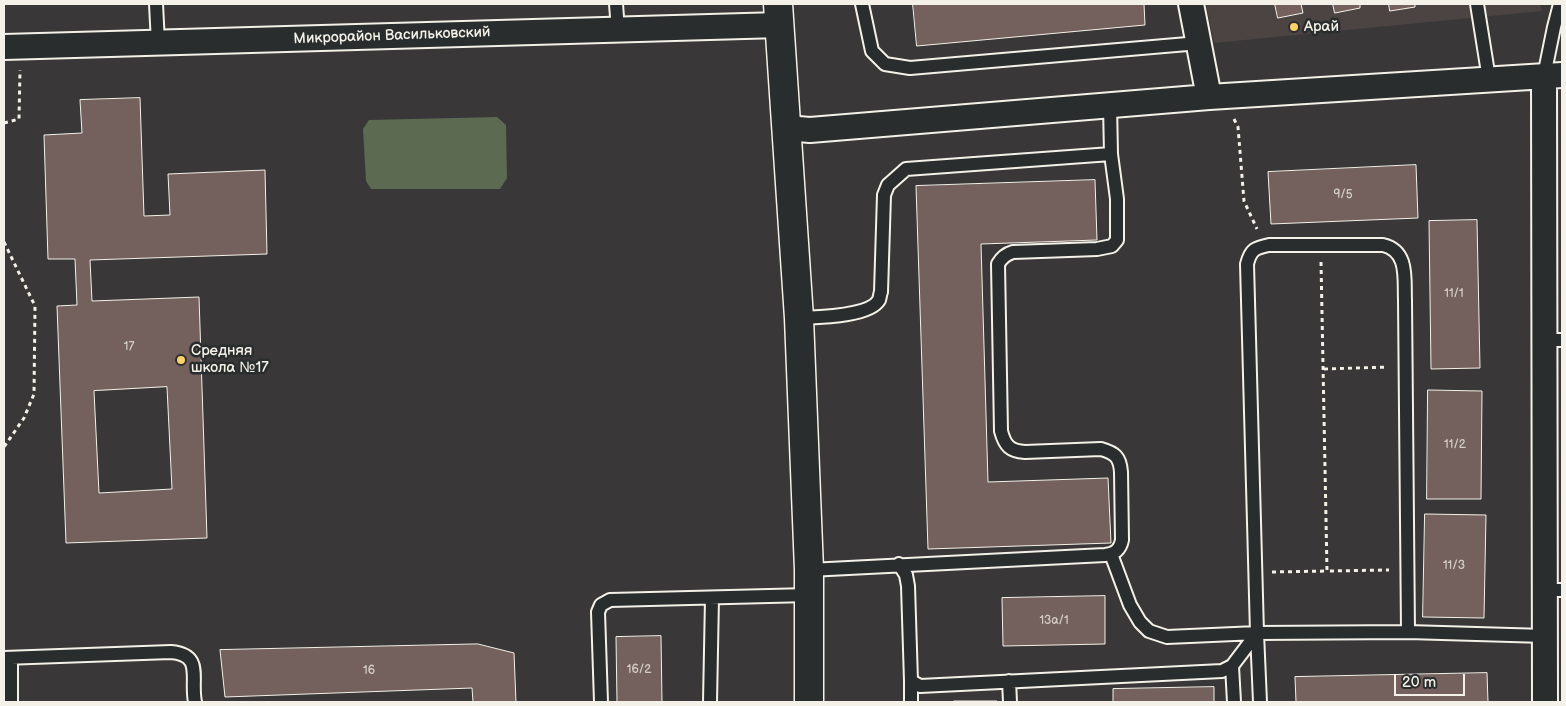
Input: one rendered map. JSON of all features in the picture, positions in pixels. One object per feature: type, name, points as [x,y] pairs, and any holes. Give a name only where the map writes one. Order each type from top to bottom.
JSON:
[{"type":"street","points":[[1191,4],[1199,43],[1216,97]]},
{"type":"street","name":"Микрорайон Васильковский","points":[[12,47],[618,30],[779,14]]},
{"type":"street","points":[[779,14],[799,318],[809,582],[809,702]]},
{"type":"street","points":[[786,128],[810,130],[1216,97],[1553,76],[1553,590],[1545,636],[1545,702]]},
{"type":"lane","points":[[156,4],[158,43]]},
{"type":"lane","points":[[616,4],[618,30]]},
{"type":"lane","points":[[862,4],[872,51],[885,64],[910,68],[1199,43]]},
{"type":"lane","points":[[1476,4],[1489,79]]},
{"type":"lane","points":[[1553,76],[1554,27],[1560,4]]},
{"type":"lane","points":[[601,702],[598,612],[602,605],[610,600],[712,598],[809,582],[899,564],[1111,554],[1117,552],[1121,547],[1122,540],[1120,462],[1116,456],[1109,451],[1101,449],[1016,451],[1008,447],[1003,440],[1001,431],[997,272],[1001,258],[1013,252],[1097,248],[1112,246],[1117,240],[1117,207],[1111,154],[1110,105]]},
{"type":"lane","points":[[799,318],[843,316],[868,308],[878,301],[881,292],[884,194],[888,185],[906,168],[1111,154]]},
{"type":"lane","points":[[1260,702],[1247,264],[1250,255],[1255,249],[1269,245],[1382,244],[1391,246],[1398,252],[1402,260],[1404,271],[1406,367],[1408,632]]},
{"type":"lane","points":[[1111,554],[1130,605],[1140,622],[1149,631],[1167,637],[1408,632],[1545,636]]},
{"type":"lane","points":[[899,564],[906,576],[908,586],[911,702]]},
{"type":"lane","points":[[710,702],[712,598]]},
{"type":"lane","points":[[911,680],[920,686],[1222,671],[1232,666],[1257,634]]},
{"type":"lane","points":[[11,702],[7,658],[171,652],[184,654],[190,658],[193,664],[195,702]]},
{"type":"lane","points":[[1232,666],[1234,702]]},
{"type":"lane","points":[[1009,681],[1010,702]]},
{"type":"path","points":[[4,123],[19,118],[12,47]]},
{"type":"path","points":[[1216,97],[1238,127],[1244,201],[1256,224],[1261,247]]},
{"type":"path","points":[[4,242],[35,306],[34,394],[24,418],[4,447]]},
{"type":"path","points":[[1320,244],[1327,571]]},
{"type":"path","points":[[1324,369],[1406,367]]},
{"type":"path","points":[[1255,573],[1407,570]]},
{"type":"shaded area","name":"Арай","points":[[1206,4],[1540,4],[1542,11],[1214,43]]},
{"type":"green space","points":[[497,117],[506,125],[507,178],[500,189],[371,189],[366,181],[363,129],[369,120]]},
{"type":"building","points":[[913,4],[1144,4],[1145,25],[917,46]]},
{"type":"building","points":[[1275,4],[1301,4],[1303,13],[1278,18]]},
{"type":"building","points":[[1333,4],[1360,4],[1360,8],[1335,13]]},
{"type":"building","points":[[1389,4],[1415,4],[1415,7],[1390,11]]},
{"type":"building","points":[[140,98],[144,216],[170,215],[168,174],[265,170],[267,254],[90,260],[92,301],[199,297],[207,538],[66,543],[57,306],[77,305],[75,259],[48,259],[44,135],[82,133],[80,100]],"holes":[[[167,387],[172,489],[99,493],[94,391]]]},
{"type":"building","points":[[1416,165],[1418,218],[1271,224],[1268,172]]},
{"type":"building","points":[[1095,180],[1097,240],[981,244],[988,482],[1108,478],[1111,543],[928,549],[916,186]]},
{"type":"building","points":[[1477,220],[1480,368],[1431,369],[1429,221]]},
{"type":"building","points":[[1428,390],[1482,391],[1481,499],[1427,499]]},
{"type":"building","points":[[1425,514],[1486,515],[1484,618],[1423,617]]},
{"type":"building","points":[[1105,596],[1105,644],[1003,646],[1002,598]]},
{"type":"building","points":[[661,636],[662,702],[617,702],[616,637]]},
{"type":"building","points":[[478,644],[514,653],[516,702],[473,702],[472,688],[225,697],[220,650]]},
{"type":"building","points":[[1487,673],[1488,702],[1296,702],[1295,677]]},
{"type":"building","points":[[1214,687],[1214,702],[1113,702],[1113,689]]},
{"type":"building","points":[[997,701],[997,702],[954,702]]},
{"type":"place","name":"Арай","points":[[1294,27]]},
{"type":"place","name":"Средняя школа №17","points":[[181,360]]}]
